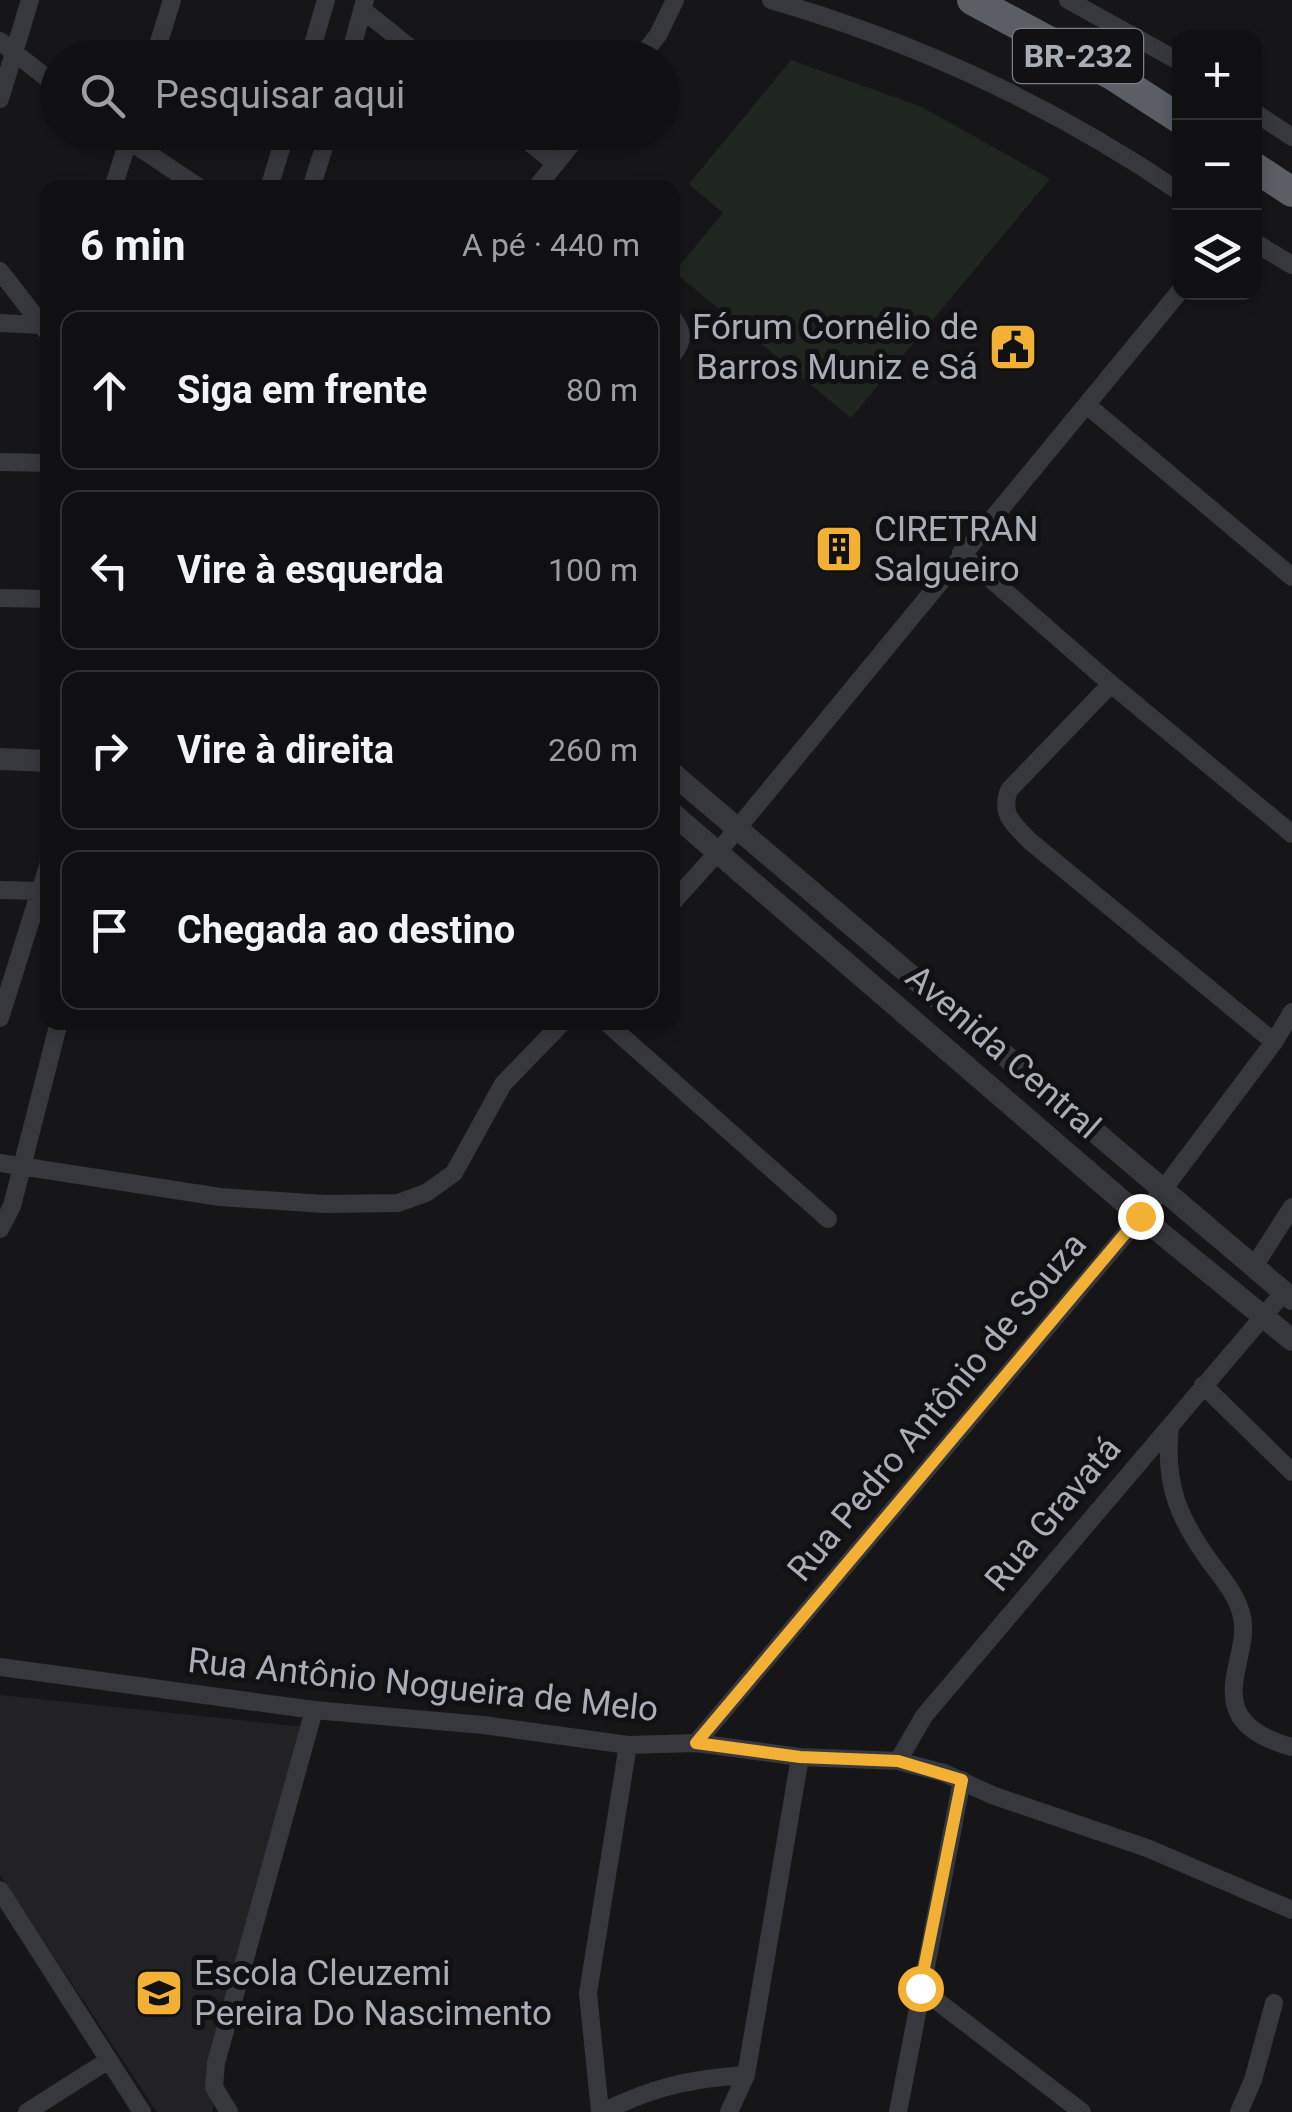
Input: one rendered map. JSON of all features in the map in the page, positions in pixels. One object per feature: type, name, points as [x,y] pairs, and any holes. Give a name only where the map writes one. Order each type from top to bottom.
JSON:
[{"type":"highway","name":"BR-232","points":[[992,4],[1172,114]]},
{"type":"street","points":[[0,98],[7,46],[30,0]]},
{"type":"street","points":[[160,40],[172,0]]},
{"type":"street","points":[[314,40],[326,0]]},
{"type":"street","points":[[654,40],[675,0]]},
{"type":"street","points":[[771,0],[845,21],[939,58],[1055,117],[1172,187]]},
{"type":"street","points":[[1068,0],[1172,58]]},
{"type":"street","points":[[354,40],[364,5],[403,40]]},
{"type":"street","points":[[7,46],[40,72]]},
{"type":"street","points":[[1262,117],[1292,137]]},
{"type":"street","points":[[115,180],[122,150]]},
{"type":"street","points":[[145,150],[188,180]]},
{"type":"street","points":[[272,180],[281,150]]},
{"type":"street","points":[[314,180],[323,150]]},
{"type":"street","points":[[539,150],[556,164]]},
{"type":"street","points":[[543,180],[566,150]]},
{"type":"street","points":[[1262,247],[1292,265]]},
{"type":"street","points":[[0,270],[40,324]]},
{"type":"street","points":[[680,894],[1173,300]]},
{"type":"street","points":[[0,323],[40,328]]},
{"type":"street","points":[[1088,406],[1292,577]]},
{"type":"street","points":[[0,462],[40,463]]},
{"type":"street","points":[[961,553],[1292,834]]},
{"type":"street","points":[[0,598],[40,599]]},
{"type":"street","points":[[1111,684],[1009,790],[1004,804],[1008,818],[1031,842],[1274,1042]]},
{"type":"street","points":[[0,759],[40,761]]},
{"type":"street","name":"Avenida Central","points":[[680,780],[1288,1295]]},
{"type":"street","name":"Avenida Central","points":[[680,821],[1140,1216],[1292,1340]]},
{"type":"street","points":[[0,890],[40,891],[0,1018]]},
{"type":"street","name":"Rua Pedro Antônio de Souza","points":[[696,1743],[1162,1191],[1274,1042],[1292,1012]]},
{"type":"street","points":[[0,1229],[12,1206],[57,1030]]},
{"type":"street","points":[[0,1164],[220,1197],[324,1204],[398,1203],[426,1193],[454,1172],[503,1084],[555,1030]]},
{"type":"street","points":[[615,1030],[828,1219]]},
{"type":"street","points":[[1253,1268],[1292,1207]]},
{"type":"street","name":"Rua Gravatá","points":[[898,1761],[924,1716],[1264,1315],[1288,1295]]},
{"type":"street","points":[[1203,1386],[1292,1472]]},
{"type":"street","points":[[1170,1427],[1166,1461],[1178,1512],[1231,1590],[1242,1615],[1244,1636],[1234,1698],[1240,1716],[1273,1742],[1292,1747]]},
{"type":"street","name":"Rua Antônio Nogueira de Melo","points":[[0,1668],[314,1710],[483,1725],[628,1745],[696,1743],[800,1757],[898,1761],[962,1780],[992,1795],[1148,1848],[1292,1910]]},
{"type":"street","points":[[228,2112],[214,2087],[216,2063],[314,1710]]},
{"type":"street","points":[[628,1745],[588,1993],[601,2112],[690,2079],[746,2075]]},
{"type":"street","points":[[729,2112],[746,2075],[800,1757]]},
{"type":"street","points":[[898,2112],[962,1780]]},
{"type":"street","points":[[4,1902],[142,2112]]},
{"type":"street","points":[[920,1988],[1082,2112]]},
{"type":"street","points":[[1240,2112],[1274,2003]]},
{"type":"street","points":[[27,2112],[109,2060]]},
{"type":"shaded area","points":[[791,60],[922,107],[1050,179],[851,418],[680,277],[680,265],[723,213],[689,184]]},
{"type":"shaded area","name":"Escola Cleuzemi Pereira Do Nascimento","points":[[0,1695],[305,1727],[212,2112],[157,2112],[0,1875]]},
{"type":"place","name":"Fórum Cornélio de Barros Muniz e Sá","points":[[1013,347]]},
{"type":"place","name":"CIRETRAN Salgueiro","points":[[839,549]]},
{"type":"place","name":"Escola Cleuzemi Pereira Do Nascimento","points":[[159,1993]]},
{"type":"route","points":[[920,1988],[962,1780],[878,1758],[800,1757],[696,1743],[1140,1216]]}]
